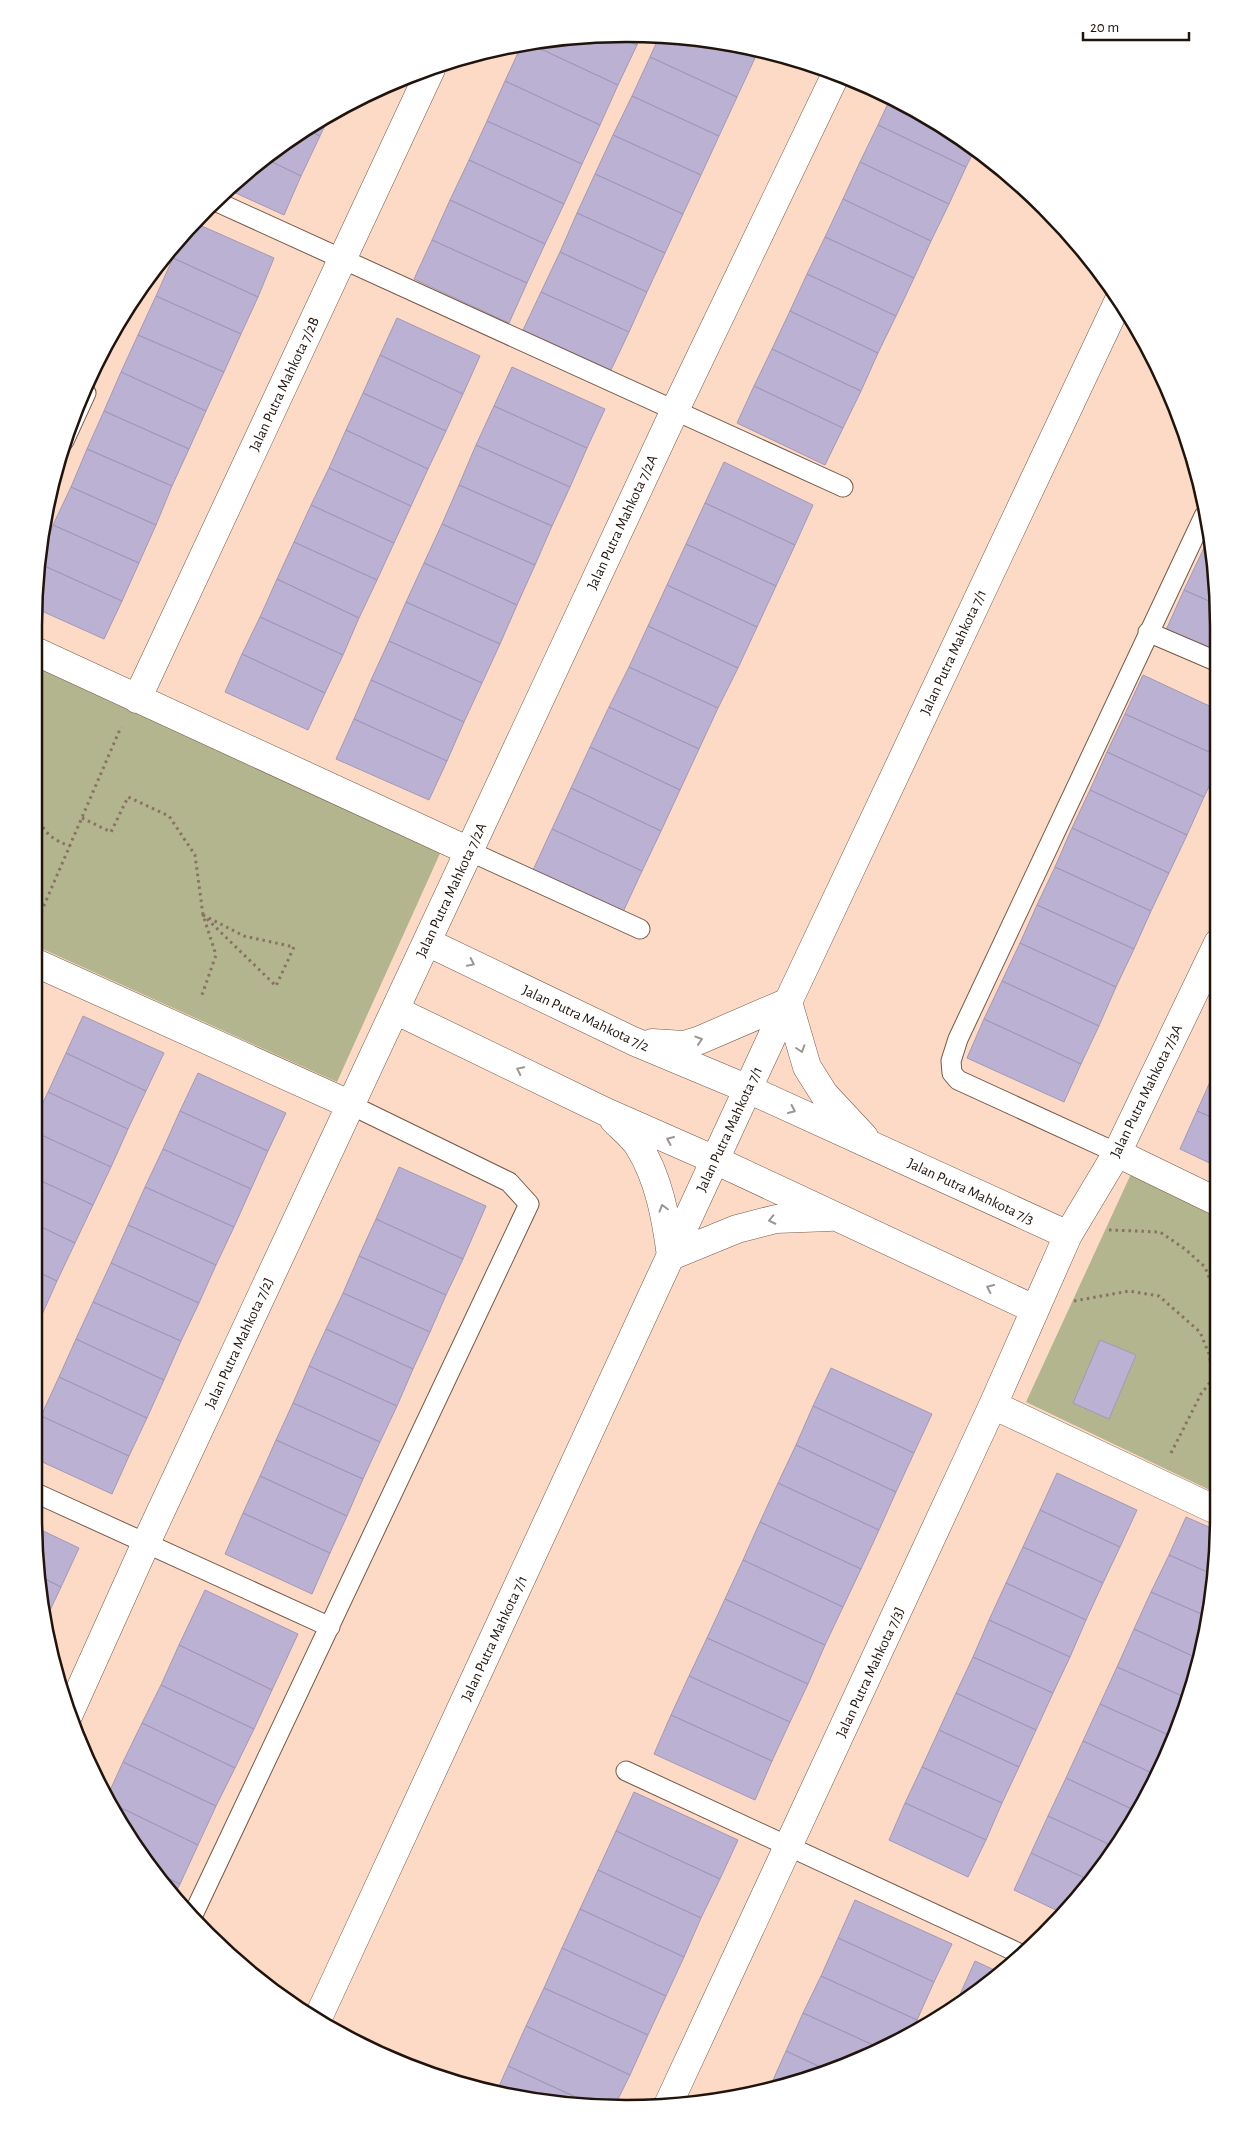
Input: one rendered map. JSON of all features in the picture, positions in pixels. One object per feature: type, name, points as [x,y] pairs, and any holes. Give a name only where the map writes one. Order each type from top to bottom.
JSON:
[{"type":"street","name":"Jalan Putra Mahkota 7/2B","points":[[130,710],[427,78]]},
{"type":"street","name":"Jalan Putra Mahkota 7/2A","points":[[412,973],[675,410],[833,80]]},
{"type":"street","name":"Jalan Putra Mahkota 7/1","points":[[320,2013],[788,1002],[1115,307]]},
{"type":"street","points":[[42,655],[130,710],[469,851]]},
{"type":"street","name":"Jalan Putra Mahkota 7/2","points":[[427,942],[633,1041],[748,1089]]},
{"type":"street","name":"Jalan Putra Mahkota 7/3A","points":[[1068,1236],[1118,1153],[1210,960]]},
{"type":"street","points":[[42,966],[351,1104]]},
{"type":"street","name":"Jalan Putra Mahkota 7/2J","points":[[73,1704],[146,1543],[412,973]]},
{"type":"street","points":[[633,1041],[684,1045],[726,1030],[788,1002]]},
{"type":"street","name":"Jalan Putra Mahkota 7/3","points":[[788,1002],[807,1067],[824,1094],[874,1147]]},
{"type":"street","points":[[395,1010],[606,1112],[715,1160],[1034,1309]]},
{"type":"street","name":"Jalan Putra Mahkota 7/3","points":[[748,1089],[1068,1236]]},
{"type":"street","points":[[606,1112],[636,1144],[647,1162],[666,1218],[671,1256],[737,1229],[776,1219],[838,1217]]},
{"type":"street","points":[[1118,1153],[1210,1198]]},
{"type":"street","name":"Jalan Putra Mahkota 7/3J","points":[[671,2097],[789,1848],[1068,1236]]},
{"type":"street","points":[[993,1404],[1210,1507]]},
{"type":"lane","points":[[223,205],[842,487]]},
{"type":"lane","points":[[1118,1153],[958,1080],[952,1073],[951,1062],[958,1039],[1201,523]]},
{"type":"lane","points":[[1148,632],[1210,659]]},
{"type":"lane","points":[[469,851],[640,929]]},
{"type":"lane","points":[[196,1910],[528,1204],[509,1182],[351,1104]]},
{"type":"lane","points":[[42,1496],[330,1627]]},
{"type":"lane","points":[[626,1771],[1015,1952]]},
{"type":"path","points":[[42,910],[130,710]]},
{"type":"path","points":[[82,818],[111,832],[128,797],[169,816],[195,855],[203,915],[216,955],[202,995]]},
{"type":"path","points":[[42,824],[45,832],[58,842],[70,846]]},
{"type":"path","points":[[203,915],[244,936],[294,947],[276,986],[203,915]]},
{"type":"path","points":[[1068,1236],[1110,1230],[1160,1232],[1204,1267],[1210,1281]]},
{"type":"path","points":[[1034,1309],[1129,1291],[1159,1296],[1200,1332],[1210,1360]]},
{"type":"path","points":[[1156,1482],[1201,1394],[1210,1380]]},
{"type":"green space","points":[[42,664],[442,849],[337,1082],[42,949]]},
{"type":"green space","points":[[1131,1174],[1210,1213],[1210,1490],[1026,1402]]},
{"type":"building","points":[[626,42],[637,45],[618,85],[540,49]]},
{"type":"building","points":[[656,44],[703,47],[755,58],[737,97],[650,57]]},
{"type":"building","points":[[540,49],[618,85],[600,125],[505,81],[518,53]]},
{"type":"building","points":[[650,57],[737,97],[719,136],[632,96]]},
{"type":"building","points":[[505,81],[600,125],[582,164],[487,121]]},
{"type":"building","points":[[632,96],[719,136],[701,175],[613,135]]},
{"type":"building","points":[[888,104],[919,121],[972,156],[966,167],[878,125]]},
{"type":"building","points":[[487,121],[582,164],[564,204],[469,160]]},
{"type":"building","points":[[878,125],[966,167],[949,204],[860,162]]},
{"type":"building","points":[[324,128],[320,136],[314,133]]},
{"type":"building","points":[[314,133],[320,136],[301,176],[272,162]]},
{"type":"building","points":[[613,135],[701,175],[683,214],[595,174]]},
{"type":"building","points":[[469,160],[564,204],[545,244],[450,200]]},
{"type":"building","points":[[272,162],[301,176],[284,215],[235,193]]},
{"type":"building","points":[[860,162],[949,204],[931,241],[843,199]]},
{"type":"building","points":[[595,174],[683,214],[665,253],[577,213]]},
{"type":"building","points":[[843,199],[931,241],[914,278],[825,237]]},
{"type":"building","points":[[450,200],[545,244],[527,283],[432,240]]},
{"type":"building","points":[[577,213],[665,253],[647,292],[560,252]]},
{"type":"building","points":[[202,226],[274,258],[258,297],[173,258]]},
{"type":"building","points":[[825,237],[914,278],[896,316],[807,274]]},
{"type":"building","points":[[432,240],[527,283],[509,323],[414,279]]},
{"type":"building","points":[[560,252],[647,292],[629,332],[541,292]]},
{"type":"building","points":[[173,258],[258,297],[241,334],[156,296]]},
{"type":"building","points":[[807,274],[896,316],[878,353],[790,311]]},
{"type":"building","points":[[541,292],[629,332],[611,370],[523,330]]},
{"type":"building","points":[[156,296],[241,334],[224,372],[138,335]]},
{"type":"building","points":[[790,311],[878,353],[861,391],[772,349]]},
{"type":"building","points":[[397,318],[480,356],[463,394],[380,355]]},
{"type":"building","points":[[138,335],[224,372],[206,411],[121,372]]},
{"type":"building","points":[[772,349],[861,391],[843,428],[754,386]]},
{"type":"building","points":[[380,355],[463,394],[446,431],[363,393]]},
{"type":"building","points":[[512,367],[605,409],[587,448],[494,406]]},
{"type":"building","points":[[121,372],[206,411],[189,449],[104,411]]},
{"type":"building","points":[[754,386],[843,428],[825,465],[737,423]]},
{"type":"building","points":[[363,393],[446,431],[428,469],[346,430]]},
{"type":"building","points":[[494,406],[587,448],[570,487],[476,445]]},
{"type":"building","points":[[104,411],[189,449],[172,486],[87,449]]},
{"type":"building","points":[[346,430],[428,469],[411,506],[329,468]]},
{"type":"building","points":[[476,445],[570,487],[552,526],[459,485]]},
{"type":"building","points":[[87,449],[172,486],[156,525],[71,487]]},
{"type":"building","points":[[724,462],[813,505],[795,545],[705,503]]},
{"type":"building","points":[[329,468],[411,506],[394,543],[311,505]]},
{"type":"building","points":[[459,485],[552,526],[535,565],[442,524]]},
{"type":"building","points":[[71,487],[156,525],[139,563],[53,525]]},
{"type":"building","points":[[705,503],[795,545],[776,586],[686,544]]},
{"type":"building","points":[[311,505],[394,543],[377,580],[294,542]]},
{"type":"building","points":[[442,524],[535,565],[517,605],[424,563]]},
{"type":"building","points":[[53,525],[139,563],[122,601],[46,567]]},
{"type":"building","points":[[294,542],[377,580],[359,618],[277,579]]},
{"type":"building","points":[[686,544],[776,586],[757,627],[667,585]]},
{"type":"building","points":[[1203,550],[1206,552],[1209,601],[1184,590]]},
{"type":"building","points":[[424,563],[517,605],[500,644],[406,602]]},
{"type":"building","points":[[46,567],[122,601],[104,639],[43,611]]},
{"type":"building","points":[[277,579],[359,618],[343,655],[260,617]]},
{"type":"building","points":[[667,585],[757,627],[738,668],[648,626]]},
{"type":"building","points":[[1184,590],[1209,601],[1210,649],[1166,630]]},
{"type":"building","points":[[406,602],[500,644],[482,683],[389,641]]},
{"type":"building","points":[[260,617],[343,655],[325,693],[242,654]]},
{"type":"building","points":[[648,626],[738,668],[718,708],[629,667]]},
{"type":"building","points":[[389,641],[482,683],[464,722],[371,680]]},
{"type":"building","points":[[242,654],[325,693],[308,730],[225,692]]},
{"type":"building","points":[[629,667],[718,708],[699,749],[609,707]]},
{"type":"building","points":[[1143,675],[1210,706],[1210,752],[1125,714]]},
{"type":"building","points":[[371,680],[464,722],[447,761],[354,719]]},
{"type":"building","points":[[609,707],[699,749],[680,790],[590,747]]},
{"type":"building","points":[[1125,714],[1210,752],[1210,784],[1204,797],[1107,752]]},
{"type":"building","points":[[354,719],[447,761],[429,800],[336,759]]},
{"type":"building","points":[[590,747],[680,790],[661,831],[571,788]]},
{"type":"building","points":[[1107,752],[1204,797],[1187,835],[1090,790]]},
{"type":"building","points":[[571,788],[661,831],[642,871],[552,829]]},
{"type":"building","points":[[1090,790],[1187,835],[1169,873],[1072,828]]},
{"type":"building","points":[[1072,828],[1169,873],[1151,911],[1055,867]]},
{"type":"building","points":[[552,829],[642,871],[623,912],[533,870]]},
{"type":"building","points":[[1055,867],[1151,911],[1134,949],[1037,905]]},
{"type":"building","points":[[1037,905],[1134,949],[1116,987],[1020,943]]},
{"type":"building","points":[[1020,943],[1116,987],[1099,1026],[1002,981]]},
{"type":"building","points":[[1002,981],[1099,1026],[1081,1064],[984,1019]]},
{"type":"building","points":[[83,1016],[164,1053],[146,1091],[66,1053]]},
{"type":"building","points":[[984,1019],[1081,1064],[1064,1102],[967,1058]]},
{"type":"building","points":[[66,1053],[146,1091],[128,1129],[48,1092]]},
{"type":"building","points":[[198,1073],[286,1113],[268,1151],[180,1111]]},
{"type":"building","points":[[1210,1082],[1210,1117],[1197,1111]]},
{"type":"building","points":[[48,1092],[128,1129],[111,1167],[42,1135],[42,1105]]},
{"type":"building","points":[[180,1111],[268,1151],[251,1189],[163,1149]]},
{"type":"building","points":[[1197,1111],[1210,1117],[1210,1163],[1180,1149]]},
{"type":"building","points":[[42,1135],[111,1167],[93,1205],[42,1181]]},
{"type":"building","points":[[163,1149],[251,1189],[234,1227],[145,1187]]},
{"type":"building","points":[[399,1167],[486,1206],[463,1259],[376,1219]]},
{"type":"building","points":[[42,1181],[93,1205],[75,1243],[42,1227]]},
{"type":"building","points":[[145,1187],[234,1227],[216,1265],[128,1225]]},
{"type":"building","points":[[376,1219],[463,1259],[446,1295],[359,1256]]},
{"type":"building","points":[[128,1225],[216,1265],[199,1303],[111,1263]]},
{"type":"building","points":[[42,1227],[75,1243],[57,1281],[42,1274]]},
{"type":"building","points":[[359,1256],[446,1295],[430,1332],[343,1293]]},
{"type":"building","points":[[111,1263],[199,1303],[181,1341],[93,1302]]},
{"type":"building","points":[[42,1274],[57,1281],[42,1315]]},
{"type":"building","points":[[343,1293],[430,1332],[413,1369],[326,1329]]},
{"type":"building","points":[[93,1302],[181,1341],[164,1380],[76,1339]]},
{"type":"building","points":[[326,1329],[413,1369],[397,1406],[309,1366]]},
{"type":"building","points":[[76,1339],[164,1380],[147,1418],[59,1377]]},
{"type":"building","points":[[1100,1340],[1136,1355],[1109,1419],[1073,1403]]},
{"type":"building","points":[[309,1366],[397,1406],[380,1442],[293,1403]]},
{"type":"building","points":[[831,1368],[932,1414],[914,1453],[813,1406]]},
{"type":"building","points":[[59,1377],[147,1418],[129,1456],[42,1416]]},
{"type":"building","points":[[293,1403],[380,1442],[363,1479],[276,1440]]},
{"type":"building","points":[[813,1406],[914,1453],[896,1492],[796,1445]]},
{"type":"building","points":[[42,1416],[129,1456],[112,1494],[42,1462]]},
{"type":"building","points":[[276,1440],[363,1479],[347,1516],[260,1476]]},
{"type":"building","points":[[796,1445],[896,1492],[879,1530],[778,1483]]},
{"type":"building","points":[[1057,1473],[1137,1510],[1120,1547],[1040,1510]]},
{"type":"building","points":[[260,1476],[347,1516],[330,1553],[243,1513]]},
{"type":"building","points":[[778,1483],[879,1530],[861,1569],[760,1522]]},
{"type":"building","points":[[1040,1510],[1120,1547],[1103,1583],[1023,1547]]},
{"type":"building","points":[[243,1513],[330,1553],[312,1594],[225,1554]]},
{"type":"building","points":[[1186,1517],[1210,1527],[1208,1572],[1169,1555]]},
{"type":"building","points":[[760,1522],[861,1569],[843,1607],[743,1560]]},
{"type":"building","points":[[43,1531],[79,1548],[61,1587],[46,1580]]},
{"type":"building","points":[[1023,1547],[1103,1583],[1086,1620],[1006,1583]]},
{"type":"building","points":[[1169,1555],[1208,1572],[1202,1614],[1151,1592]]},
{"type":"building","points":[[743,1560],[843,1607],[825,1645],[725,1599]]},
{"type":"building","points":[[46,1580],[61,1587],[50,1610]]},
{"type":"building","points":[[1006,1583],[1086,1620],[1070,1657],[989,1620]]},
{"type":"building","points":[[205,1590],[298,1634],[272,1690],[179,1645]]},
{"type":"building","points":[[1151,1592],[1202,1614],[1193,1656],[1134,1629]]},
{"type":"building","points":[[725,1599],[825,1645],[808,1684],[707,1638]]},
{"type":"building","points":[[989,1620],[1070,1657],[1053,1693],[973,1657]]},
{"type":"building","points":[[1134,1629],[1193,1656],[1182,1696],[1117,1667]]},
{"type":"building","points":[[707,1638],[808,1684],[790,1722],[689,1676]]},
{"type":"building","points":[[179,1645],[272,1690],[254,1729],[161,1685]]},
{"type":"building","points":[[973,1657],[1053,1693],[1036,1730],[956,1693]]},
{"type":"building","points":[[1117,1667],[1182,1696],[1168,1735],[1100,1704]]},
{"type":"building","points":[[689,1676],[790,1722],[772,1761],[671,1715]]},
{"type":"building","points":[[161,1685],[254,1729],[235,1768],[142,1723]]},
{"type":"building","points":[[956,1693],[1036,1730],[1019,1767],[939,1730]]},
{"type":"building","points":[[1100,1704],[1168,1735],[1151,1772],[1083,1741]]},
{"type":"building","points":[[671,1715],[772,1761],[755,1800],[654,1754]]},
{"type":"building","points":[[142,1723],[235,1768],[216,1806],[123,1762]]},
{"type":"building","points":[[939,1730],[1019,1767],[1002,1803],[922,1767]]},
{"type":"building","points":[[1083,1741],[1151,1772],[1131,1809],[1066,1778]]},
{"type":"building","points":[[123,1762],[216,1806],[198,1845],[122,1808],[111,1788]]},
{"type":"building","points":[[922,1767],[1002,1803],[986,1840],[905,1803]]},
{"type":"building","points":[[1066,1778],[1131,1809],[1109,1844],[1048,1816]]},
{"type":"building","points":[[634,1792],[738,1840],[720,1879],[616,1831]]},
{"type":"building","points":[[905,1803],[986,1840],[968,1877],[889,1840]]},
{"type":"building","points":[[122,1808],[198,1845],[180,1884],[169,1879],[163,1871]]},
{"type":"building","points":[[1048,1816],[1109,1844],[1084,1878],[1031,1853]]},
{"type":"building","points":[[616,1831],[720,1879],[701,1918],[598,1870]]},
{"type":"building","points":[[1031,1853],[1084,1878],[1057,1910],[1014,1890]]},
{"type":"building","points":[[598,1870],[701,1918],[684,1957],[580,1909]]},
{"type":"building","points":[[169,1879],[180,1884],[177,1889]]},
{"type":"building","points":[[855,1900],[952,1944],[934,1982],[838,1938]]},
{"type":"building","points":[[580,1909],[684,1957],[666,1996],[562,1948]]},
{"type":"building","points":[[838,1938],[934,1982],[917,2020],[821,1976]]},
{"type":"building","points":[[562,1948],[666,1996],[648,2035],[544,1988]]},
{"type":"building","points":[[975,1961],[994,1970],[982,1979],[960,1995]]},
{"type":"building","points":[[821,1976],[917,2020],[873,2045],[803,2013]]},
{"type":"building","points":[[544,1988],[648,2035],[630,2075],[526,2026]]},
{"type":"building","points":[[803,2013],[873,2045],[820,2067],[786,2051]]},
{"type":"building","points":[[526,2026],[630,2075],[618,2100],[588,2098],[576,2097],[508,2066]]},
{"type":"building","points":[[786,2051],[820,2067],[778,2080],[773,2081]]},
{"type":"building","points":[[508,2066],[576,2097],[550,2095],[499,2085]]}]
